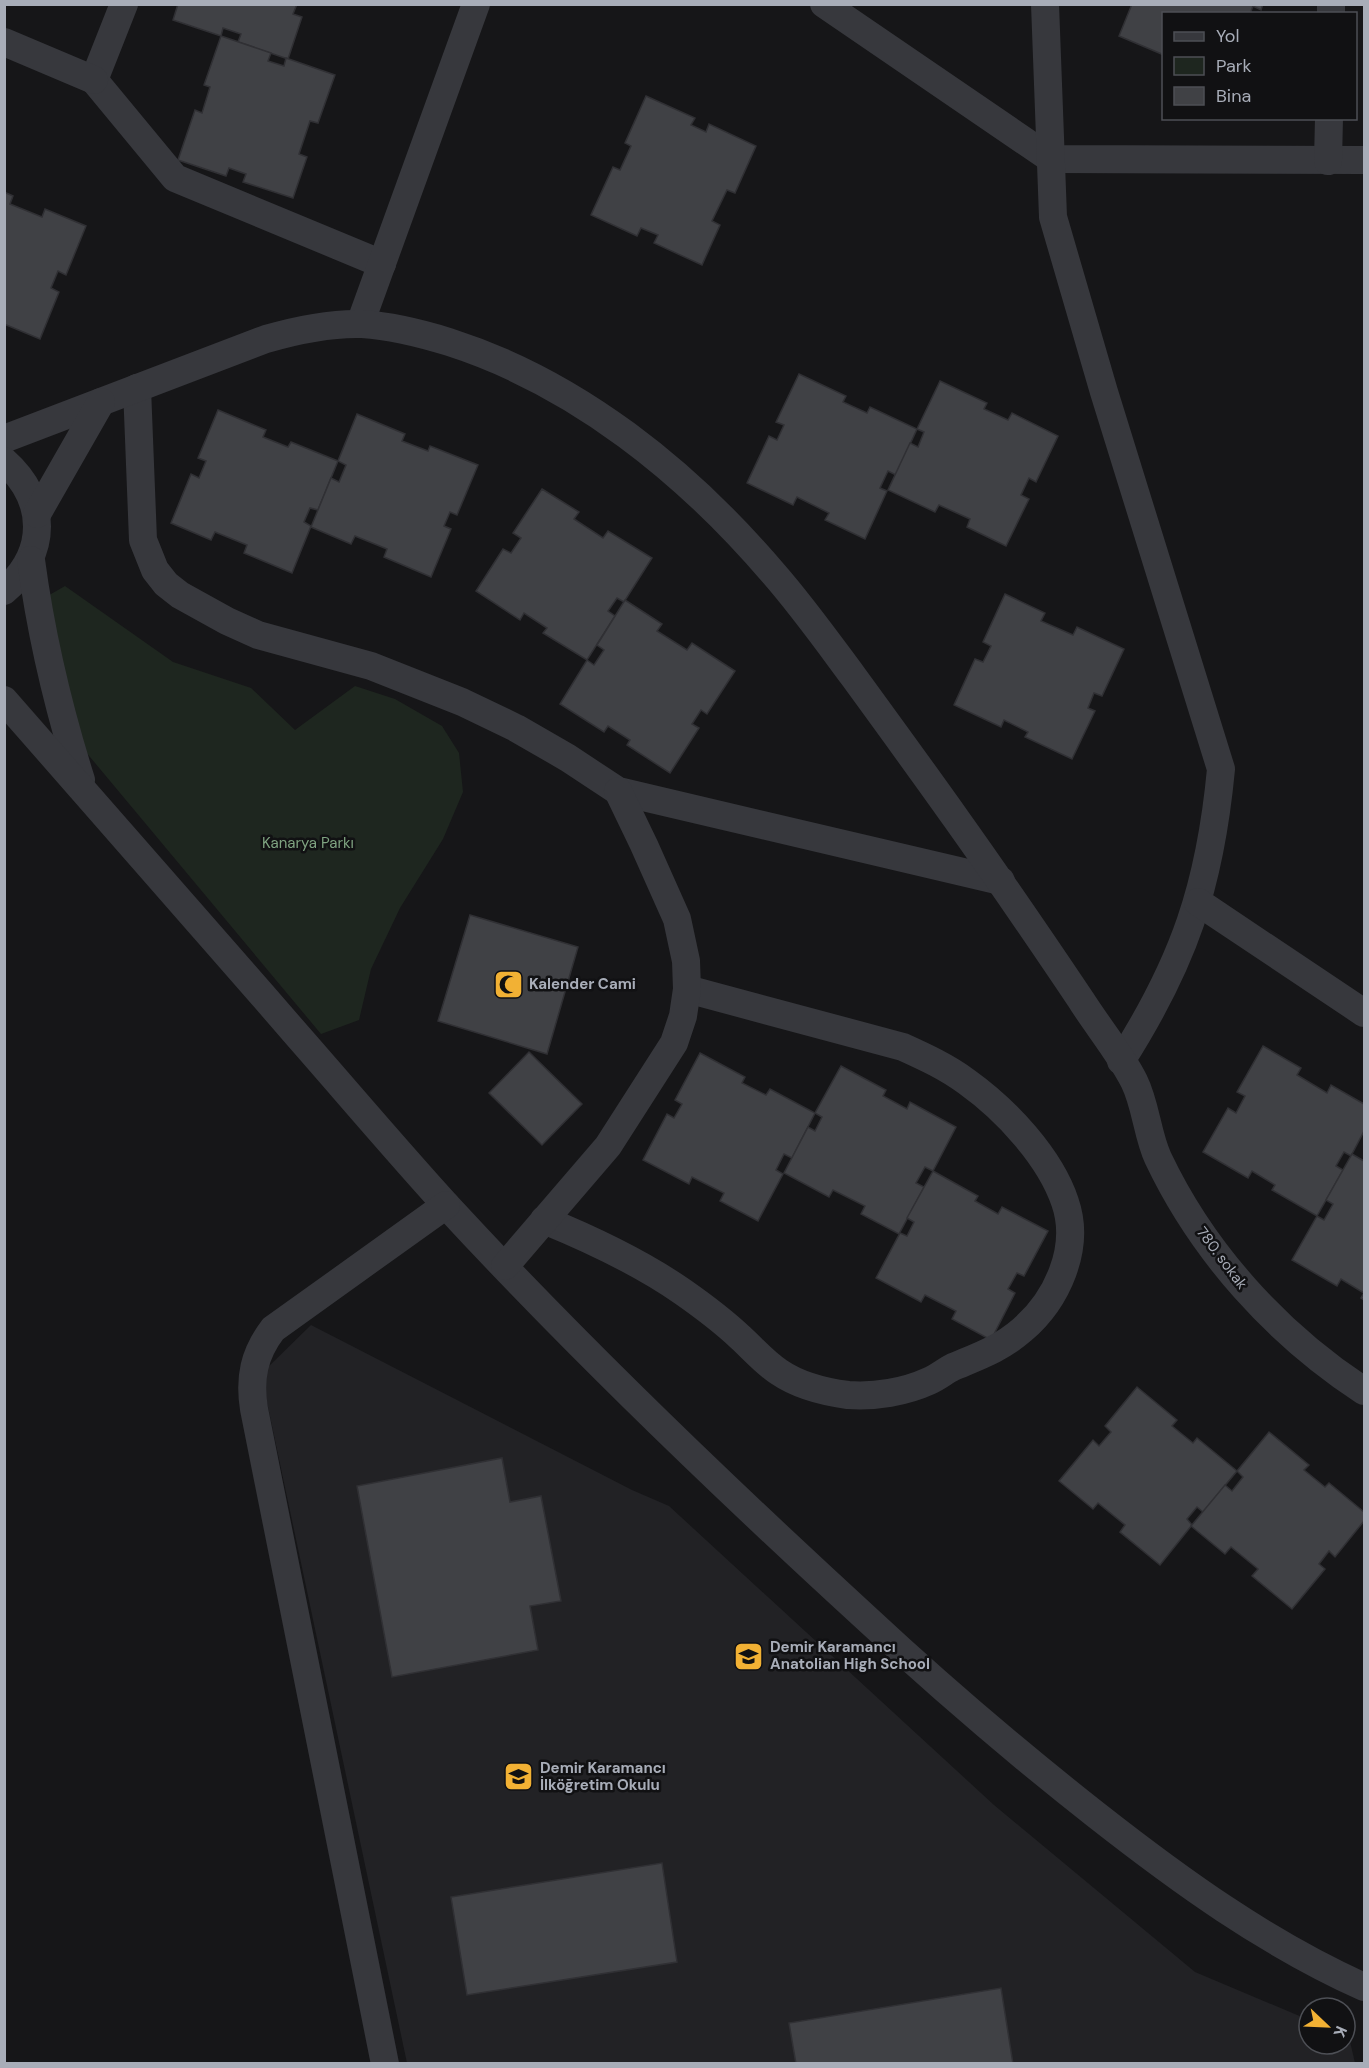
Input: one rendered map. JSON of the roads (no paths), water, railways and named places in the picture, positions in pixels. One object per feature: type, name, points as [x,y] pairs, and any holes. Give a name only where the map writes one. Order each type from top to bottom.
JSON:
[{"type":"street","points":[[94,80],[124,4]]},
{"type":"street","points":[[360,324],[476,4]]},
{"type":"street","points":[[824,4],[1051,159],[1365,160]]},
{"type":"street","points":[[1045,4],[1053,217],[1104,392],[1221,769],[1211,847],[1198,902],[1184,943],[1166,984],[1144,1023],[1128,1072]]},
{"type":"street","points":[[4,42],[94,80],[175,178],[382,264]]},
{"type":"street","points":[[1328,161],[1329,120]]},
{"type":"street","name":"780. sokak","points":[[4,439],[266,339],[328,326],[360,324],[392,327],[432,336],[472,349],[511,365],[598,414],[638,443],[686,483],[772,572],[810,618],[1000,881],[1128,1072],[1156,1154],[1183,1205],[1216,1253],[1252,1298],[1293,1337],[1337,1374],[1365,1391]]},
{"type":"street","points":[[137,388],[143,540],[148,556],[166,584],[199,606],[258,635],[371,666],[462,702],[537,740],[618,791],[1000,881]]},
{"type":"street","points":[[37,514],[101,402]]},
{"type":"street","points":[[4,461],[18,473],[31,492],[37,514],[37,537],[31,560],[18,579],[4,591]]},
{"type":"street","points":[[31,560],[48,660],[64,726],[84,791]]},
{"type":"street","points":[[4,700],[446,1204],[615,1380],[753,1514],[948,1693],[1027,1761],[1174,1876],[1291,1950],[1365,1987]]},
{"type":"street","points":[[505,1266],[608,1146],[674,1042],[682,1016],[687,989],[686,961],[677,919],[618,791]]},
{"type":"street","points":[[1198,902],[1365,1013]]},
{"type":"street","points":[[544,1220],[631,1260],[684,1292],[733,1330],[778,1372],[824,1391],[849,1395],[874,1395],[902,1390],[929,1381],[953,1367],[1002,1346],[1022,1330],[1048,1300],[1058,1284],[1066,1264],[1070,1244],[1066,1204],[1058,1186],[1032,1146],[996,1105],[936,1062],[903,1047],[687,989]]},
{"type":"street","points":[[385,2064],[254,1409],[251,1392],[252,1374],[263,1342],[273,1329],[446,1204]]},
{"type":"place","name":"Kalender Cami","points":[[508,984]]},
{"type":"place","name":"Demir Karamancı Anatolian High School","points":[[749,1656]]},
{"type":"place","name":"Demir Karamancı İlköğretim Okulu","points":[[519,1777]]},
{"type":"park label","name":"Kanarya Parkı","points":[[308,843]]}]
